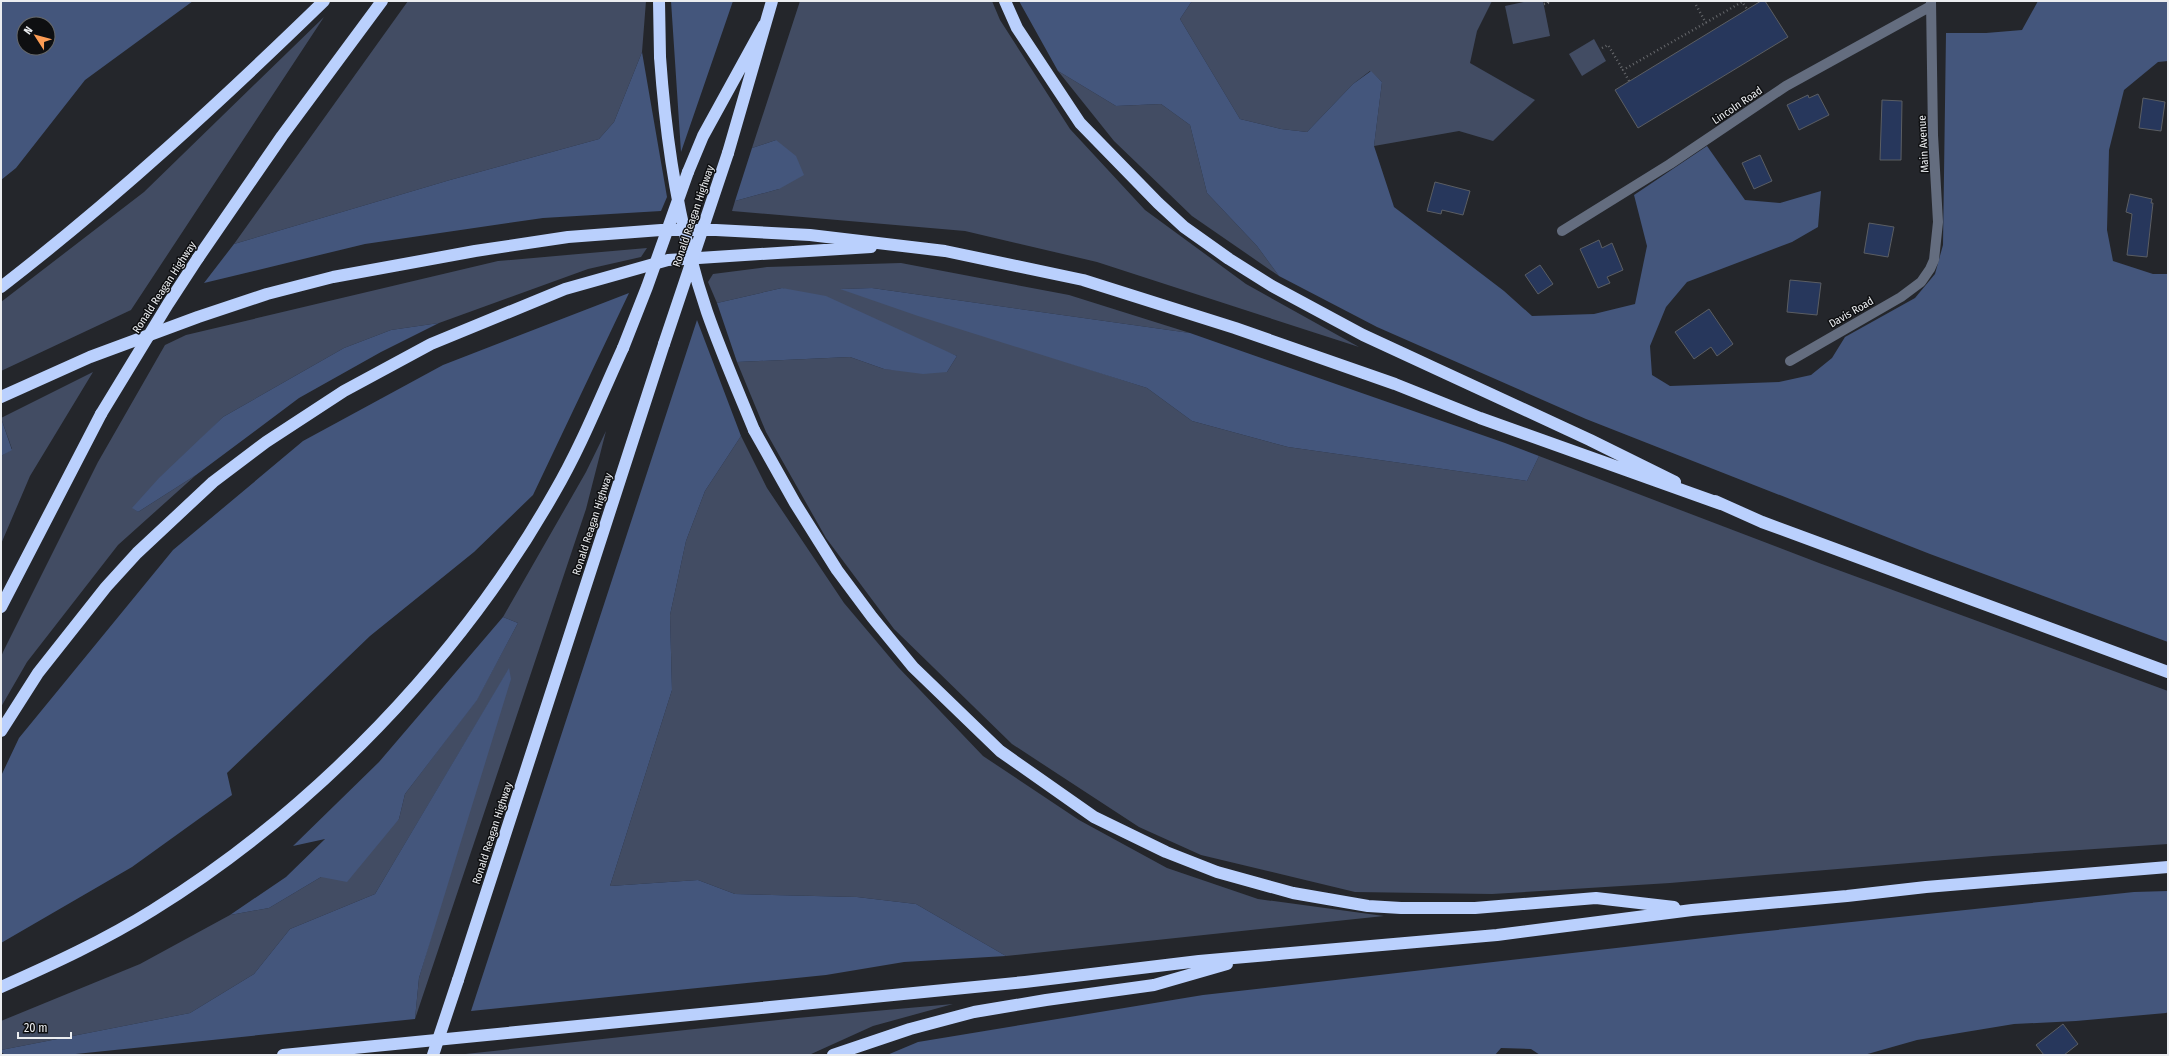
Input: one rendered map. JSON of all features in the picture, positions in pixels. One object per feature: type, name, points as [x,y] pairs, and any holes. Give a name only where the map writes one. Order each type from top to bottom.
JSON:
[{"type":"highway","points":[[1,287],[49,250],[251,73],[324,1]]},
{"type":"highway","name":"Ronald Reagan Highway","points":[[1,607],[101,414],[168,304],[282,136],[382,1]]},
{"type":"highway","points":[[659,1],[660,57],[670,153],[681,213],[707,311],[754,430],[795,503],[837,570],[872,617],[914,667],[1000,751],[1094,817],[1166,852],[1217,872],[1293,893],[1354,904],[1401,908],[1474,908],[1596,898],[1692,910]]},
{"type":"highway","name":"Ronald Reagan Highway","points":[[433,1055],[664,344],[728,153],[772,1]]},
{"type":"highway","points":[[1005,1],[1017,28],[1080,123],[1158,203],[1184,227],[1229,259],[1272,286],[1363,335],[1590,440],[1721,504]]},
{"type":"highway","points":[[1,987],[100,940],[152,911],[196,881],[291,808],[352,752],[408,694],[465,626],[512,560],[554,493],[586,430],[623,348],[647,287],[688,172],[703,136],[764,25]]},
{"type":"highway","points":[[1,397],[90,357],[198,317],[267,294],[333,277],[452,255],[568,237],[661,230],[716,230],[810,235],[896,245],[961,254],[1083,280],[1227,326],[1395,384],[1488,421],[1721,504],[1779,528],[2168,672]]},
{"type":"highway","points":[[1,731],[38,673],[106,587],[170,521],[206,488],[266,442],[344,391],[391,365],[431,344],[565,289],[668,260],[896,245]]},
{"type":"highway","points":[[283,1055],[1025,982],[1252,956],[1497,935],[1692,910],[1847,896],[1926,887],[2168,867]]},
{"type":"highway","points":[[834,1055],[910,1029],[974,1012],[1154,985],[1252,956]]},
{"type":"street","name":"Lincoln Road","points":[[1562,231],[1670,164],[1786,86],[1931,3]]},
{"type":"street","name":"Main Avenue","points":[[1922,282],[1934,260],[1938,222],[1933,135],[1931,3]]},
{"type":"street","name":"Davis Road","points":[[1790,361],[1901,298],[1922,282]]},
{"type":"path","points":[[1544,4],[1548,3],[1548,1]]},
{"type":"path","points":[[1623,70],[1742,2],[1748,10]]},
{"type":"path","points":[[1696,5],[1706,23]]},
{"type":"path","points":[[1602,48],[1608,45],[1629,82]]},
{"type":"shaded area","points":[[1,1],[193,1],[85,80],[16,168],[1,180]]},
{"type":"shaded area","points":[[408,1],[646,1],[642,52],[614,122],[599,139],[450,180],[234,244]]},
{"type":"shaded area","points":[[671,1],[733,1],[681,152]]},
{"type":"shaded area","points":[[800,1],[992,1],[1000,20],[1070,129],[1145,210],[1246,284],[1359,347],[1097,262],[965,231],[732,211],[735,201],[779,189],[776,140],[752,148]]},
{"type":"shaded area","points":[[1019,1],[1192,1],[1180,19],[1240,119],[1281,129],[1307,132],[1353,84],[1371,71],[1382,82],[1374,146],[1394,207],[1504,291],[1532,316],[1594,314],[1635,304],[1647,246],[1634,195],[1707,146],[1745,200],[1780,203],[1821,191],[1818,227],[1792,242],[1687,282],[1666,307],[1650,346],[1652,375],[1670,386],[1779,382],[1811,375],[1832,358],[1845,337],[1915,298],[1935,274],[1943,245],[1946,33],[1986,33],[2022,30],[2038,1],[2168,2],[2168,61],[2158,62],[2124,90],[2109,150],[2107,230],[2113,261],[2153,274],[2168,274],[2168,642],[1930,554],[1586,419],[1377,327],[1279,276],[1257,246],[1207,193],[1190,125],[1161,104],[1116,106],[1058,71]]},
{"type":"shaded area","points":[[1192,1],[1492,1],[1477,31],[1470,63],[1535,100],[1493,141],[1459,131],[1374,146],[1382,82],[1370,71],[1353,84],[1307,132],[1281,129],[1240,119],[1180,19]]},
{"type":"shaded area","points":[[1528,1],[1543,1],[1550,36],[1513,44],[1505,6]]},
{"type":"shaded area","points":[[324,17],[131,310],[1,371],[1,302],[144,192]]},
{"type":"shaded area","points":[[1594,39],[1606,61],[1582,76],[1569,54]]},
{"type":"shaded area","points":[[642,52],[667,197],[661,211],[543,218],[365,244],[204,283],[234,244],[450,180],[599,139],[614,122]]},
{"type":"shaded area","points":[[1058,71],[1116,106],[1161,104],[1190,125],[1207,193],[1257,246],[1279,276],[1192,216],[1114,141]]},
{"type":"shaded area","points":[[776,140],[796,156],[804,175],[779,189],[735,201],[752,148]]},
{"type":"shaded area","points":[[647,248],[641,257],[588,269],[439,323],[391,330],[344,348],[223,417],[133,508],[138,512],[196,475],[118,545],[27,662],[1,707],[1,657],[3,652],[98,462],[165,345],[186,335],[498,261]]},
{"type":"shaded area","points":[[901,263],[1069,295],[1190,333],[872,288],[842,289],[1147,388],[1192,421],[1288,447],[1527,481],[1539,456],[1819,563],[2168,691],[2168,844],[1993,856],[1670,883],[1492,894],[1355,892],[1201,855],[1139,827],[1012,744],[894,629],[826,538],[766,432],[737,362],[850,357],[884,369],[947,372],[957,356],[782,288],[717,303],[708,282],[713,274],[767,267]]},
{"type":"shaded area","points":[[782,288],[826,296],[957,356],[947,372],[923,374],[884,369],[850,357],[737,362],[717,303]]},
{"type":"shaded area","points":[[872,288],[1190,333],[1539,456],[1527,481],[1288,447],[1192,421],[1147,388],[918,316],[840,289]]},
{"type":"shaded area","points":[[629,293],[533,495],[474,552],[370,636],[227,773],[232,795],[132,867],[1,943],[1,776],[19,738],[173,550],[303,441],[443,365]]},
{"type":"shaded area","points":[[697,320],[741,436],[705,491],[686,541],[670,615],[672,690],[610,886],[698,880],[735,894],[857,897],[916,904],[1006,956],[904,962],[826,975],[471,1011]]},
{"type":"shaded area","points":[[439,323],[381,352],[299,398],[196,475],[138,512],[132,508],[159,478],[223,417],[344,348],[391,330]]},
{"type":"shaded area","points":[[93,372],[30,476],[1,544],[1,456],[12,449],[1,418]]},
{"type":"shaded area","points":[[1,418],[12,450],[1,456]]},
{"type":"shaded area","points":[[606,431],[586,509],[415,1019],[419,978],[509,669],[375,894],[290,929],[254,974],[190,1013],[1,1050],[1,1021],[140,964],[230,915],[269,908],[321,877],[399,819],[405,794],[477,699],[518,623],[503,617],[586,472]]},
{"type":"shaded area","points":[[741,436],[767,488],[844,603],[898,667],[983,756],[1079,820],[1167,868],[1258,899],[1384,916],[1006,956],[916,904],[857,897],[735,894],[698,880],[610,886],[672,690],[670,615],[686,541],[705,491]]},
{"type":"shaded area","points":[[503,617],[518,623],[477,700],[405,794],[399,819],[347,882],[321,877],[269,908],[230,915],[286,877],[325,839],[293,846],[379,762]]},
{"type":"shaded area","points":[[509,668],[511,679],[419,978],[415,1019],[66,1055],[5,1055],[1,1052],[1,1050],[190,1013],[254,974],[290,929],[375,894]]},
{"type":"shaded area","points":[[2168,891],[2168,1012],[2076,1021],[2014,1024],[1917,1040],[1864,1055],[1540,1055],[1531,1049],[1501,1048],[1495,1055],[887,1055],[918,1042],[1203,995],[1739,934],[2134,892]]},
{"type":"shaded area","points":[[953,1004],[873,1026],[809,1055],[456,1055],[797,1018]]},
{"type":"building","points":[[1761,1],[1765,1],[1788,37],[1638,128],[1615,90]]},
{"type":"building","points":[[1818,94],[1829,115],[1799,130],[1787,105],[1808,95],[1809,98]]},
{"type":"building","points":[[2143,98],[2165,102],[2161,131],[2139,128]]},
{"type":"building","points":[[1882,100],[1902,101],[1901,160],[1880,160]]},
{"type":"building","points":[[1760,155],[1772,181],[1754,189],[1742,163]]},
{"type":"building","points":[[1435,182],[1470,191],[1463,215],[1442,210],[1441,214],[1427,211]]},
{"type":"building","points":[[2130,194],[2152,199],[2151,203],[2153,203],[2147,257],[2127,255],[2132,214],[2126,212]]},
{"type":"building","points":[[1869,223],[1894,227],[1888,257],[1864,253]]},
{"type":"building","points":[[1599,240],[1602,248],[1612,243],[1623,270],[1607,277],[1610,283],[1598,288],[1580,249]]},
{"type":"building","points":[[1540,265],[1553,284],[1538,294],[1525,275]]},
{"type":"building","points":[[1790,280],[1821,283],[1817,315],[1787,312]]},
{"type":"building","points":[[1709,309],[1733,344],[1717,356],[1711,347],[1694,359],[1675,332]]},
{"type":"building","points":[[2063,1024],[2078,1044],[2064,1055],[2044,1055],[2036,1045]]}]
